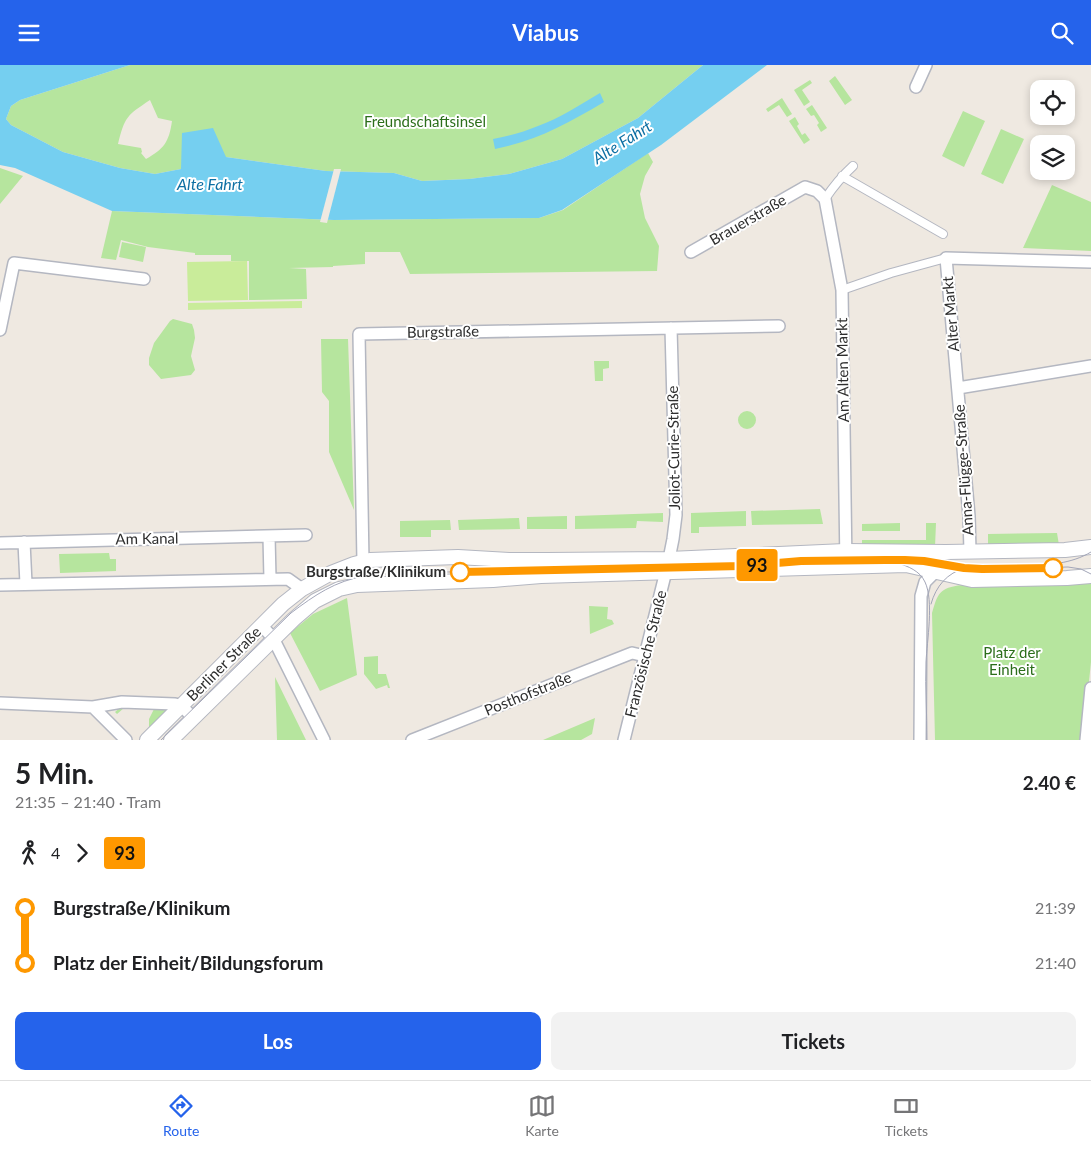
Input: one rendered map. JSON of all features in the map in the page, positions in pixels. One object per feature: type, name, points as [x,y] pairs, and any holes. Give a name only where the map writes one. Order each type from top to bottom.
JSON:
[{"type":"street","points":[[916,87],[926,65]]},
{"type":"street","points":[[826,199],[832,188],[853,166]]},
{"type":"street","points":[[842,176],[943,234]]},
{"type":"street","name":"Brauerstraße","points":[[691,252],[804,187],[817,191],[826,199]]},
{"type":"street","name":"Am Alten Markt","points":[[826,199],[842,290],[846,567]]},
{"type":"street","points":[[946,258],[1091,261]]},
{"type":"street","name":"Alter Markt","points":[[842,290],[892,273],[946,258],[958,388]]},
{"type":"street","points":[[0,329],[4,291],[14,263],[144,279]]},
{"type":"street","name":"Burgstraße","points":[[370,584],[363,562],[359,334],[779,326]]},
{"type":"street","name":"Joliot-Curie-Straße","points":[[667,566],[676,515],[671,328]]},
{"type":"street","points":[[958,388],[1091,366]]},
{"type":"street","name":"Anna-Flügge-Straße","points":[[958,388],[970,516],[976,551]]},
{"type":"street","points":[[269,535],[270,579]]},
{"type":"street","name":"Am Kanal","points":[[0,543],[306,535]]},
{"type":"street","points":[[24,542],[26,584]]},
{"type":"street","points":[[0,585],[288,579],[315,601],[339,589],[370,584],[493,580],[846,551],[1065,550],[1091,547]]},
{"type":"street","points":[[920,740],[920,596],[925,581],[935,572],[951,561],[976,551]]},
{"type":"street","points":[[302,589],[331,573],[363,562],[390,559],[458,557],[667,566],[846,567],[906,565],[972,580],[1067,579],[1091,576]]},
{"type":"street","name":"Französische Straße","points":[[624,740],[667,566]]},
{"type":"street","name":"Berliner Straße","points":[[147,740],[283,604],[302,589]]},
{"type":"street","name":"Berliner Straße","points":[[171,740],[273,638],[315,601]]},
{"type":"street","points":[[262,626],[273,638],[324,740]]},
{"type":"street","name":"Posthofstraße","points":[[412,740],[632,653],[645,657]]},
{"type":"street","points":[[1086,740],[1091,688]]},
{"type":"street","points":[[0,703],[93,707],[122,702],[176,704],[182,706],[193,718]]},
{"type":"street","points":[[93,707],[126,740]]},
{"type":"green space","name":"Freundschaftsinsel","points":[[130,65],[703,65],[638,118],[562,159],[509,174],[469,179],[422,181],[394,173],[326,171],[226,157],[155,174],[120,168],[63,152],[11,125],[6,119],[11,106],[20,100]],"holes":[[[150,100],[158,118],[172,121],[169,134],[165,144],[146,159],[141,153],[141,148],[118,144],[125,122],[131,114]]]},
{"type":"green space","points":[[835,76],[852,100],[845,105],[829,81]]},
{"type":"green space","points":[[810,80],[812,83],[802,90],[810,102],[804,106],[794,90]]},
{"type":"green space","points":[[782,98],[792,114],[787,117],[779,105],[768,112],[766,109]]},
{"type":"green space","points":[[812,105],[827,128],[821,132],[817,125],[819,123],[814,115],[811,116],[806,109]]},
{"type":"green space","points":[[963,111],[985,121],[964,167],[942,156]]},
{"type":"green space","points":[[795,117],[802,135],[805,133],[810,140],[804,144],[789,121]]},
{"type":"green space","points":[[1001,129],[1024,139],[1003,184],[981,174]]},
{"type":"green space","points":[[648,153],[653,162],[645,176],[640,194],[645,218],[659,246],[657,271],[410,274],[400,252],[365,252],[365,264],[289,268],[306,269],[307,299],[249,300],[249,261],[231,261],[231,255],[195,255],[195,253],[148,247],[121,240],[116,260],[101,258],[112,211],[334,220],[539,218],[563,210]]},
{"type":"green space","points":[[0,168],[23,176],[0,204]]},
{"type":"green space","points":[[1052,185],[1091,202],[1091,251],[1023,248]]},
{"type":"green space","points":[[122,242],[146,247],[143,262],[119,257]]},
{"type":"green space","points":[[247,261],[248,300],[188,301],[187,262]]},
{"type":"green space","points":[[302,301],[302,308],[188,310],[188,303]]},
{"type":"green space","points":[[173,319],[192,324],[195,338],[191,356],[195,370],[191,375],[161,379],[149,365],[149,358],[154,343]]},
{"type":"green space","points":[[321,339],[348,339],[354,510],[329,452],[329,401],[322,392]]},
{"type":"green space","points":[[594,361],[609,361],[609,368],[603,369],[603,381],[595,381]]},
{"type":"green space","points":[[747,411],[753,414],[756,420],[753,426],[747,429],[741,426],[738,420],[741,414]]},
{"type":"green space","points":[[820,509],[823,524],[752,525],[751,511]]},
{"type":"green space","points":[[746,511],[746,526],[699,527],[699,533],[691,533],[691,513]]},
{"type":"green space","points":[[663,513],[663,522],[637,521],[636,528],[575,529],[575,516]]},
{"type":"green space","points":[[567,516],[567,529],[527,529],[527,517]]},
{"type":"green space","points":[[519,518],[520,529],[459,530],[458,520]]},
{"type":"green space","points":[[450,520],[451,530],[431,530],[431,537],[400,537],[400,521]]},
{"type":"green space","points":[[900,523],[900,531],[862,531],[862,524]]},
{"type":"green space","points":[[926,523],[936,523],[935,547],[862,547],[862,540],[926,540]]},
{"type":"green space","points":[[1057,533],[1059,545],[988,546],[988,534]]},
{"type":"green space","points":[[109,553],[110,559],[116,559],[116,571],[60,573],[59,554]]},
{"type":"green space","name":"Platz der Einheit","points":[[1088,582],[1091,584],[1091,662],[1083,740],[935,740],[932,613],[938,596],[948,588],[962,585]]},
{"type":"green space","points":[[347,598],[357,675],[320,691],[290,633],[313,614]]},
{"type":"green space","points":[[589,606],[608,607],[607,619],[612,620],[614,624],[590,634]]},
{"type":"green space","points":[[378,656],[378,674],[386,674],[390,688],[387,685],[376,689],[364,674],[364,657]]},
{"type":"green space","points":[[275,677],[306,740],[277,740]]},
{"type":"green space","points":[[122,706],[170,709],[149,728],[149,719],[154,709],[124,708],[117,714],[115,712]]},
{"type":"green space","points":[[595,718],[592,734],[581,740],[543,740]]},
{"type":"water","name":"Alte Fahrt","points":[[0,65],[130,65],[20,100],[11,106],[6,119],[11,125],[63,152],[120,168],[155,174],[181,169],[182,133],[213,128],[226,157],[326,171],[394,173],[422,181],[469,179],[509,174],[562,159],[638,118],[703,65],[767,65],[661,145],[562,210],[539,218],[334,220],[112,211],[15,168],[0,165]]},
{"type":"water","points":[[600,93],[604,102],[577,117],[539,136],[495,149],[493,139],[522,132],[546,123]]},
{"type":"pier","points":[[334,169],[341,169],[327,223],[320,222]]},
{"type":"tram line","points":[[1060,563],[1076,559],[1091,552]]},
{"type":"tram line","points":[[161,740],[291,613],[308,600],[335,585],[365,576],[397,573],[743,566],[801,562],[885,560],[924,561],[982,569],[1068,567],[1081,569],[1091,574]]},
{"type":"tram line","name":"93","points":[[460,572],[742,566],[801,561],[885,560],[924,561],[982,569],[1053,568]]},
{"type":"tram line","points":[[897,563],[917,572],[923,578],[928,590],[930,610],[926,662],[927,740]]},
{"type":"tram line","points":[[931,604],[936,591],[943,581],[953,573],[965,568]]},
{"type":"place","name":"Burgstraße/Klinikum","points":[[460,572]]}]
